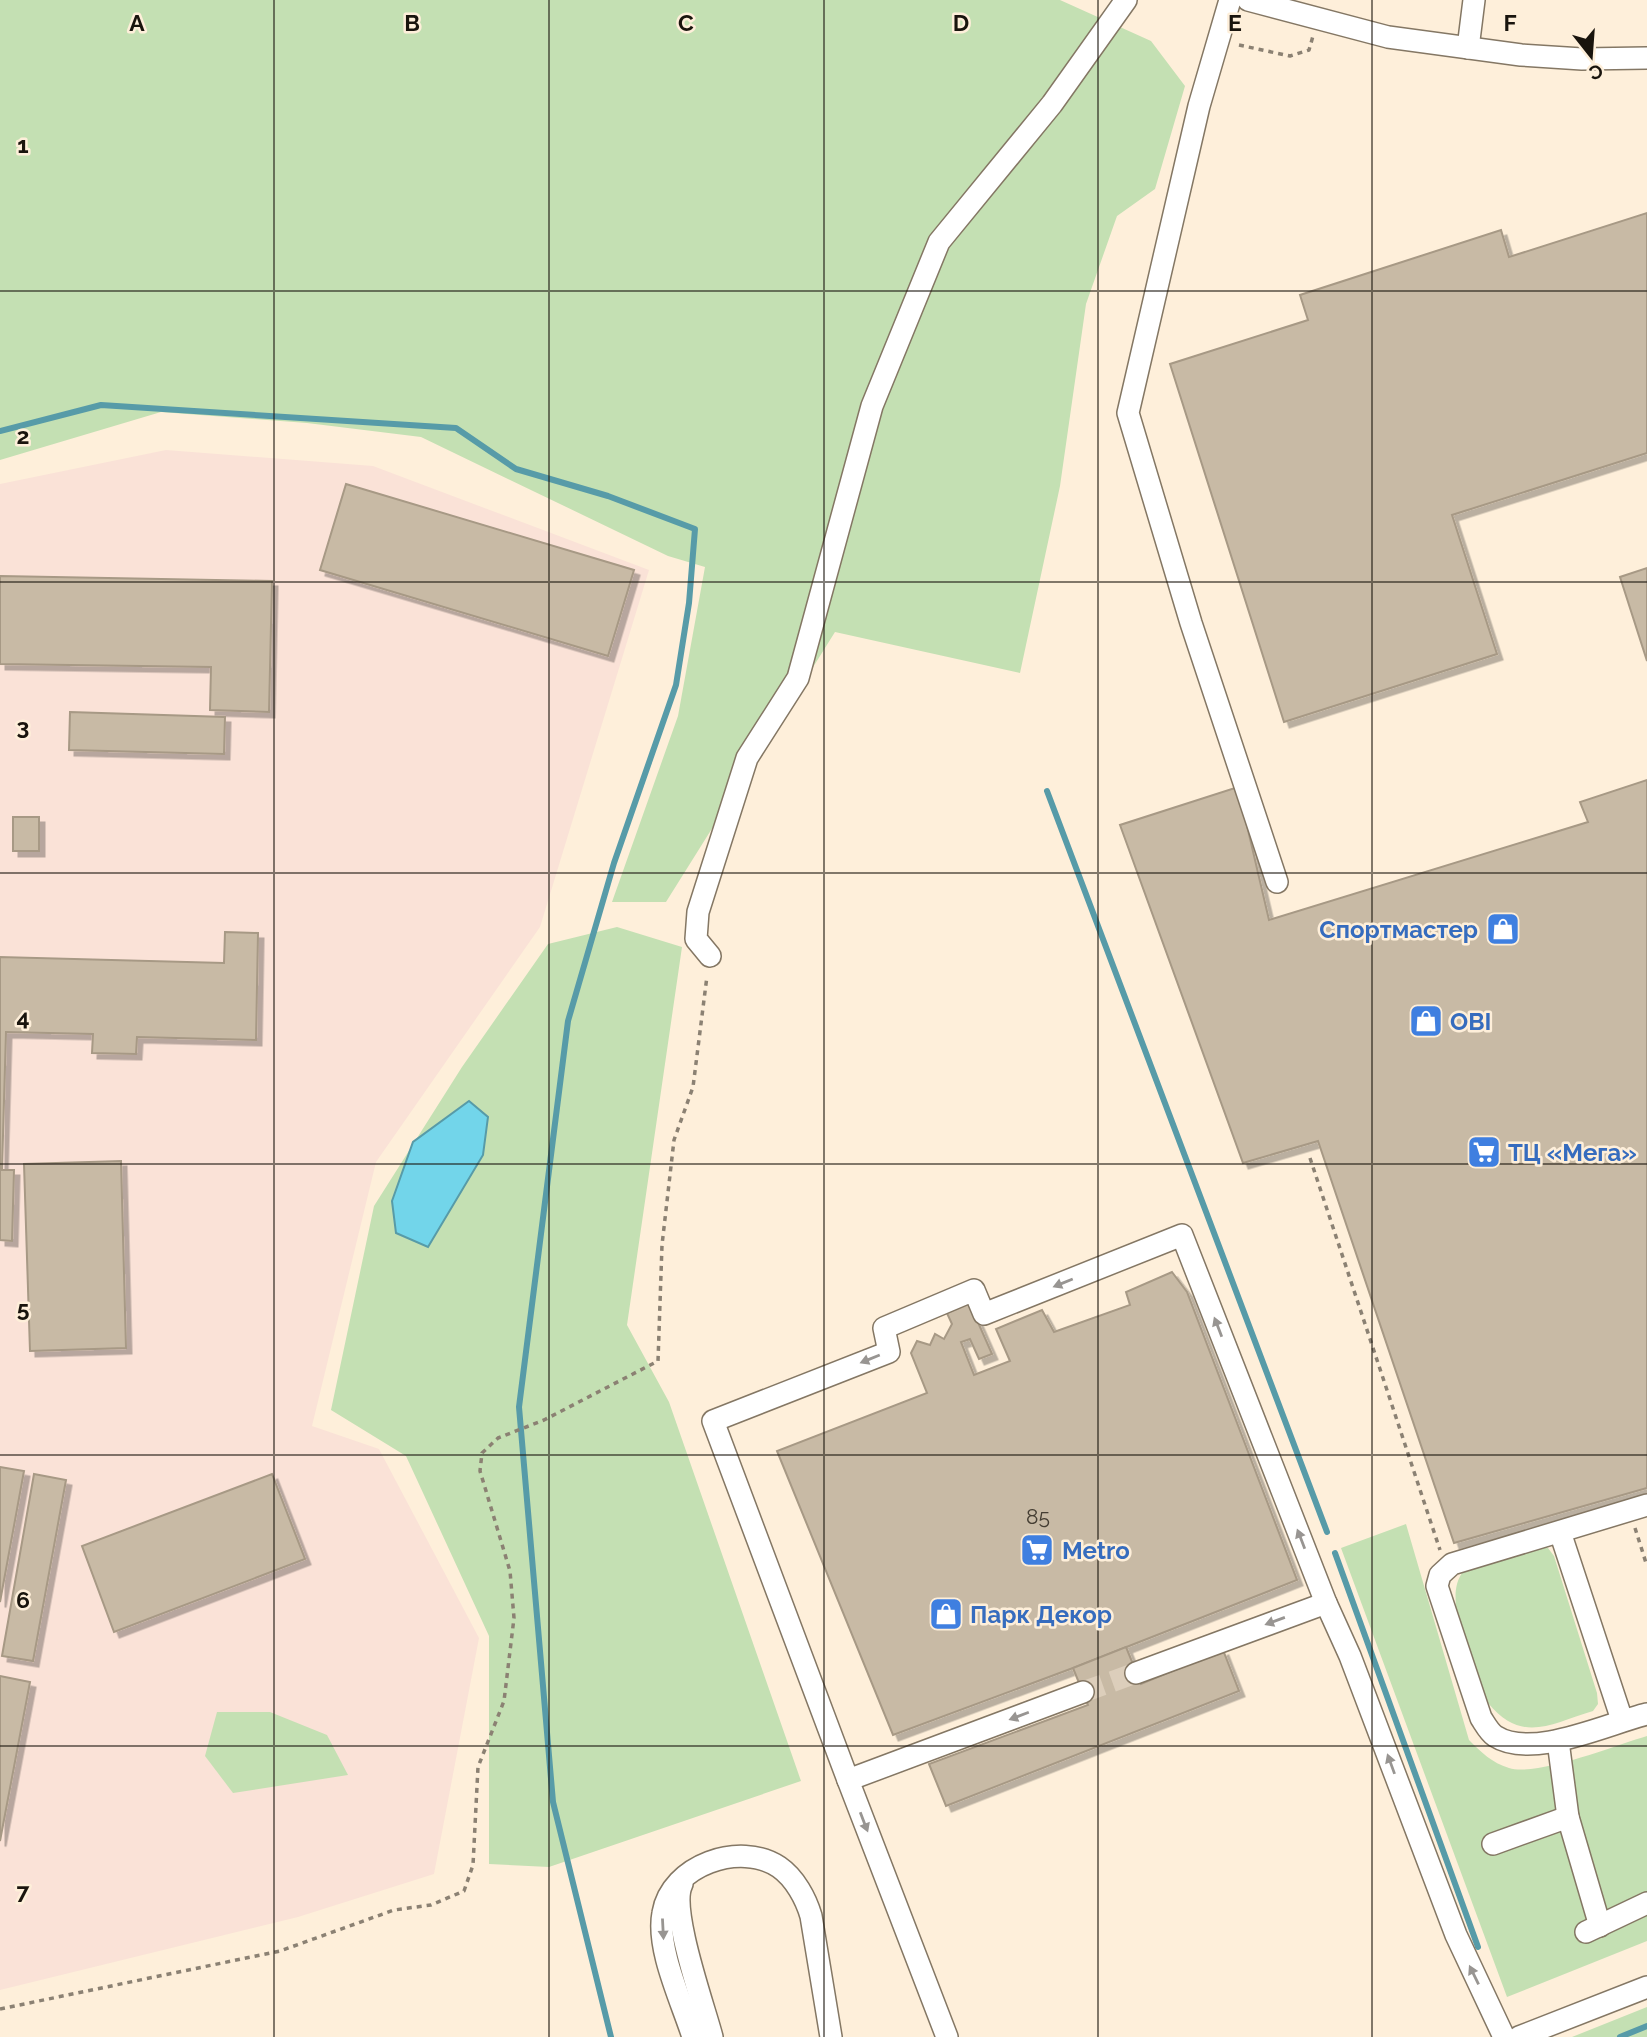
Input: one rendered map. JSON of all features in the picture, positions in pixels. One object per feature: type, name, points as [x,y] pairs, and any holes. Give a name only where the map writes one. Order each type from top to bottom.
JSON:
[{"type":"street","points":[[710,956],[696,939],[698,912],[747,758],[798,678],[872,405],[939,242],[1052,104],[1126,0]]},
{"type":"street","points":[[1230,0],[1199,106],[1128,413],[1191,623],[1277,882]]},
{"type":"street","points":[[1248,0],[1388,37],[1521,55],[1647,58]]},
{"type":"street","points":[[1468,48],[1474,0]]},
{"type":"street","points":[[947,2037],[713,1421],[888,1352],[884,1328],[974,1290],[984,1314],[1182,1235],[1325,1603],[1350,1656],[1456,1935],[1504,2037]]},
{"type":"street","points":[[1638,1507],[1457,1562],[1446,1567],[1437,1580],[1438,1591],[1481,1718],[1493,1735],[1516,1744],[1558,1741],[1647,1714]]},
{"type":"street","points":[[1560,1532],[1622,1720]]},
{"type":"street","points":[[1136,1673],[1325,1603]]},
{"type":"street","points":[[848,1780],[1083,1692]]},
{"type":"street","points":[[1558,1741],[1567,1817],[1593,1929],[1647,1903]]},
{"type":"street","points":[[1493,1844],[1567,1817]]},
{"type":"street","points":[[693,2037],[665,1948],[662,1925],[666,1901],[672,1888],[692,1871],[729,1856],[751,1857],[779,1867],[792,1879],[808,1906],[831,2037]]},
{"type":"street","points":[[692,1871],[679,1888],[678,1908],[712,2037]]},
{"type":"street","points":[[1519,2037],[1647,1987]]},
{"type":"path","points":[[1237,45],[1290,56],[1309,50],[1318,19]]},
{"type":"path","points":[[0,2009],[280,1951],[394,1910],[431,1905],[464,1891],[473,1865],[478,1767],[504,1701],[514,1618],[510,1571],[480,1471],[482,1453],[498,1438],[544,1420],[658,1361],[662,1245],[674,1140],[693,1087],[710,956]]},
{"type":"path","points":[[1310,1158],[1441,1554]]},
{"type":"path","points":[[1638,1507],[1647,1566]]},
{"type":"shaded area","points":[[166,450],[373,466],[649,570],[540,927],[376,1162],[312,1426],[379,1449],[479,1638],[434,1874],[298,1917],[0,1990],[0,484]]},
{"type":"green space","points":[[0,0],[1060,0],[1151,41],[1185,86],[1155,189],[1117,216],[1086,304],[1060,486],[1020,673],[835,632],[666,902],[612,902],[678,716],[705,567],[668,556],[421,437],[307,423],[161,412],[0,460]]},
{"type":"green space","points":[[617,927],[682,947],[627,1325],[669,1402],[801,1781],[549,1867],[489,1864],[489,1636],[406,1456],[331,1410],[374,1206],[462,1067],[548,944]]},
{"type":"green space","points":[[1406,1524],[1469,1740],[1482,1753],[1497,1763],[1522,1770],[1577,1759],[1647,1736],[1647,1941],[1507,1997],[1341,1548]]},
{"type":"green space","points":[[1539,1545],[1548,1548],[1554,1556],[1597,1693],[1598,1704],[1593,1711],[1563,1721],[1525,1727],[1501,1716],[1488,1703],[1456,1607],[1456,1592],[1457,1583],[1464,1570]]},
{"type":"green space","points":[[217,1712],[270,1712],[327,1735],[348,1775],[233,1793],[205,1756]]},
{"type":"green space","points":[[1647,2007],[1647,2037],[1572,2037]]},
{"type":"water","points":[[469,1101],[488,1117],[483,1155],[428,1247],[396,1233],[392,1201],[413,1142]]},
{"type":"building","points":[[1647,213],[1647,453],[1452,515],[1497,654],[1284,722],[1170,364],[1308,320],[1300,295],[1501,230],[1509,257]]},
{"type":"building","points":[[346,484],[634,570],[608,656],[320,570]]},
{"type":"building","points":[[1647,568],[1647,661],[1620,577]]},
{"type":"building","points":[[0,576],[272,581],[269,712],[210,710],[211,667],[0,664]]},
{"type":"building","points":[[70,712],[225,717],[224,754],[69,750]]},
{"type":"building","name":"ТЦ «Мега»","points":[[1647,780],[1647,1488],[1454,1543],[1318,1141],[1243,1163],[1120,825],[1238,787],[1269,920],[1588,822],[1580,802]]},
{"type":"building","points":[[13,817],[39,817],[39,851],[13,851]]},
{"type":"building","points":[[225,932],[258,933],[256,1040],[137,1037],[136,1054],[92,1053],[93,1034],[6,1032],[2,1170],[14,1170],[12,1241],[0,1240],[0,957],[224,963]]},
{"type":"building","points":[[121,1161],[126,1348],[30,1351],[24,1164]]},
{"type":"building","points":[[1172,1272],[1187,1292],[1297,1580],[893,1735],[777,1451],[927,1393],[911,1353],[917,1341],[930,1345],[935,1334],[944,1339],[952,1324],[946,1311],[969,1302],[992,1354],[979,1359],[970,1339],[961,1342],[974,1375],[1010,1361],[996,1329],[1042,1310],[1054,1332],[1130,1305],[1126,1292]]},
{"type":"building","points":[[0,1467],[24,1471],[0,1602]]},
{"type":"building","points":[[34,1474],[66,1480],[33,1661],[2,1656]]},
{"type":"building","points":[[272,1474],[305,1559],[114,1632],[82,1546]]},
{"type":"building","points":[[1126,1647],[1141,1684],[1223,1650],[1239,1691],[946,1806],[929,1764],[1088,1705],[1073,1668]]},
{"type":"building","points":[[0,1676],[30,1682],[0,1841]]},
{"type":"waterway","points":[[0,431],[101,405],[456,428],[516,469],[608,496],[695,529],[689,603],[676,685],[614,863],[568,1021],[519,1407],[553,1802],[611,2037]]},
{"type":"waterway","points":[[1047,791],[1327,1532]]},
{"type":"waterway","points":[[1335,1553],[1478,1947]]},
{"type":"waterway","points":[[1620,2037],[1647,2026]]},
{"type":"tunnel","points":[[1083,1692],[1136,1673]]},
{"type":"place","name":"Спортмастер","points":[[1503,929]]},
{"type":"place","name":"OBI","points":[[1426,1021]]},
{"type":"place","name":"ТЦ «Мега»","points":[[1484,1152]]},
{"type":"place","name":"Metro","points":[[1037,1550]]},
{"type":"place","name":"Парк Декор","points":[[946,1614]]}]
